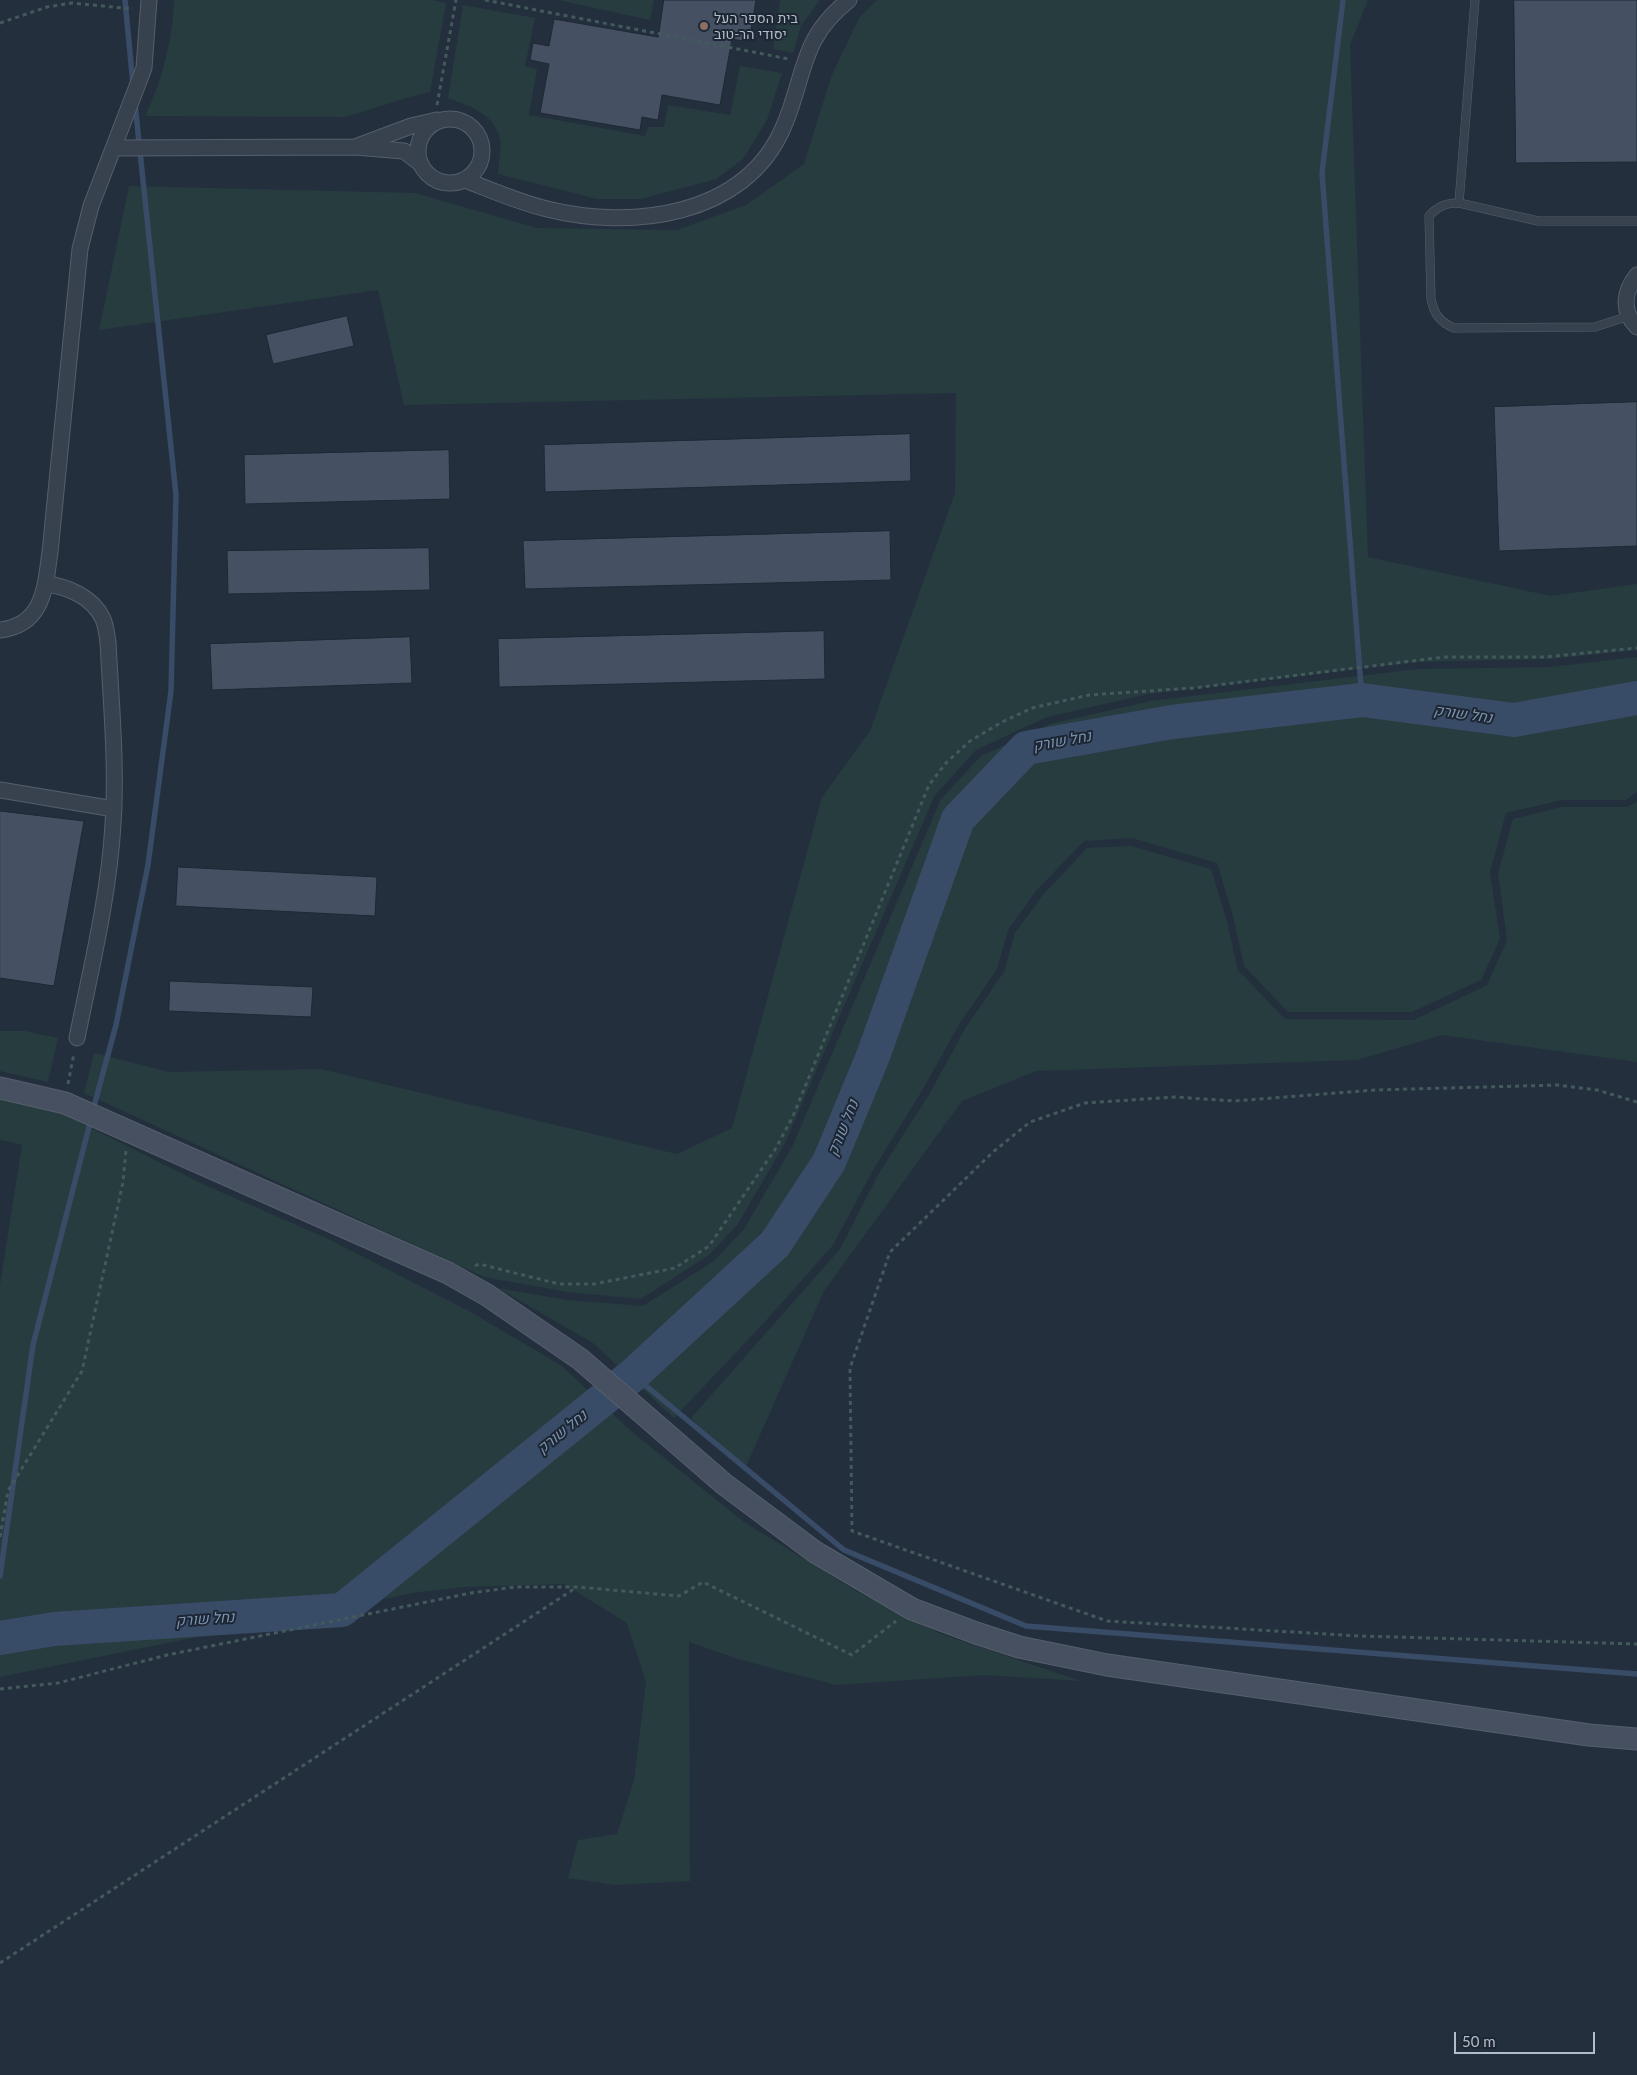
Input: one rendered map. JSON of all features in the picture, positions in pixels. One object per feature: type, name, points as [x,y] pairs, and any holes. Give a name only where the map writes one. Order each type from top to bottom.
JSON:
[{"type":"main road","points":[[0,1088],[65,1103],[448,1273],[487,1295],[580,1359],[724,1484],[815,1552],[912,1609],[1019,1647],[1107,1666],[1589,1735],[1637,1739]]},
{"type":"street","points":[[465,180],[545,209],[602,217],[666,213],[698,206],[727,193],[754,173],[772,150],[784,127],[804,62],[818,30],[828,17],[849,0]]},
{"type":"street","points":[[0,630],[14,628],[30,618],[43,596],[80,248],[91,206],[144,68],[149,5]]},
{"type":"street","points":[[421,164],[418,149],[420,138],[428,127],[441,119]]},
{"type":"street","points":[[114,148],[355,147],[404,152],[421,164],[432,178],[454,183],[465,180],[478,169],[483,147],[473,127],[460,120],[441,119],[404,128],[355,147]]},
{"type":"street","points":[[1633,322],[1626,306],[1626,294],[1630,284],[1637,275]]},
{"type":"street","points":[[45,584],[62,586],[81,595],[95,606],[104,620],[108,642],[115,781],[114,809],[108,867],[77,1038]]},
{"type":"street","points":[[0,790],[114,809]]},
{"type":"lane","points":[[1459,202],[1475,0]]},
{"type":"lane","points":[[1633,322],[1595,327],[1454,328],[1442,323],[1434,311],[1431,299],[1429,216],[1436,208],[1447,203],[1459,202],[1538,221],[1637,221]]},
{"type":"path","points":[[441,119],[456,0]]},
{"type":"path","points":[[485,0],[804,62]]},
{"type":"path","points":[[0,23],[47,7],[72,3],[149,5]]},
{"type":"path","points":[[448,1273],[479,1264],[558,1284],[594,1284],[675,1268],[709,1246],[776,1148],[792,1116],[929,785],[946,763],[970,741],[1002,722],[1032,708],[1089,695],[1193,688],[1445,657],[1545,657],[1637,648]]},
{"type":"path","points":[[65,1103],[77,1038]]},
{"type":"path","points":[[1637,1102],[1597,1090],[1558,1085],[1375,1090],[1234,1101],[1175,1097],[1085,1103],[1030,1122],[993,1152],[890,1252],[850,1368],[852,1531],[1107,1621],[1360,1636],[1637,1644]]},
{"type":"path","points":[[0,1536],[8,1491],[82,1370],[122,1182],[128,1130]]},
{"type":"path","points":[[0,1690],[58,1683],[168,1655],[471,1593],[516,1587],[578,1586],[679,1596],[703,1582],[852,1655],[912,1609]]},
{"type":"path","points":[[0,1963],[578,1586]]},
{"type":"green space","points":[[174,0],[433,0],[446,3],[430,92],[344,117],[145,116],[157,89],[166,59]]},
{"type":"green space","points":[[558,0],[654,0],[650,20]]},
{"type":"green space","points":[[780,0],[820,0],[801,26],[793,53],[773,49]]},
{"type":"green space","points":[[877,0],[1368,0],[1350,45],[1368,557],[1551,596],[1637,584],[1637,650],[1549,659],[1416,662],[1149,694],[1047,717],[976,750],[935,795],[785,1143],[738,1224],[709,1255],[641,1299],[568,1292],[484,1277],[84,1093],[94,1053],[169,1072],[321,1069],[677,1154],[732,1128],[822,797],[870,731],[955,493],[956,393],[404,405],[378,290],[99,330],[129,186],[415,193],[537,228],[677,230],[746,205],[804,164],[831,77],[859,18]]},
{"type":"green space","points":[[463,5],[535,18],[525,66],[537,69],[529,115],[645,136],[648,127],[664,127],[668,105],[730,115],[740,66],[782,73],[767,120],[743,159],[716,179],[641,199],[597,199],[498,174],[501,144],[495,127],[485,115],[448,98]]},
{"type":"green space","points":[[1637,657],[1637,792],[1626,800],[1562,800],[1506,813],[1490,872],[1500,939],[1481,980],[1412,1012],[1288,1012],[1244,966],[1233,916],[1217,863],[1132,838],[1084,841],[1036,891],[1008,930],[997,969],[960,1023],[923,1089],[873,1170],[833,1245],[762,1325],[674,1418],[593,1343],[498,1288],[567,1300],[643,1306],[714,1261],[744,1229],[792,1147],[941,799],[981,756],[1050,724],[1150,701],[1417,669],[1550,667]]},
{"type":"green space","points":[[1637,801],[1637,1062],[1442,1035],[1357,1060],[1036,1071],[962,1101],[824,1291],[744,1471],[691,1418],[840,1249],[879,1173],[930,1093],[966,1027],[1004,972],[1015,933],[1042,896],[1087,848],[1131,846],[1211,869],[1226,918],[1238,970],[1285,1019],[1414,1020],[1487,985],[1507,940],[1498,873],[1513,819],[1562,807],[1628,807]]},
{"type":"green space","points":[[0,1031],[25,1031],[58,1038],[48,1082],[0,1071]]},
{"type":"green space","points":[[0,1097],[63,1114],[205,1185],[324,1237],[469,1311],[562,1366],[632,1432],[744,1522],[858,1592],[941,1634],[1081,1681],[984,1675],[836,1685],[741,1660],[689,1642],[690,1881],[615,1885],[568,1878],[578,1840],[617,1834],[634,1780],[646,1682],[627,1623],[564,1584],[466,1587],[418,1592],[0,1677],[0,1285],[22,1145],[0,1140]]},
{"type":"building","points":[[664,0],[756,0],[749,42],[732,39],[720,105],[662,95],[658,120],[642,117],[640,130],[540,113],[549,64],[530,60],[533,43],[549,46],[554,19],[658,37]]},
{"type":"building","points":[[1514,0],[1637,0],[1637,162],[1516,163]]},
{"type":"building","points":[[347,316],[354,346],[273,364],[266,335]]},
{"type":"building","points":[[1637,402],[1637,546],[1499,551],[1494,407]]},
{"type":"building","points":[[910,434],[911,481],[545,492],[544,445]]},
{"type":"building","points":[[449,450],[450,499],[245,504],[244,455]]},
{"type":"building","points":[[890,531],[891,580],[525,589],[523,541]]},
{"type":"building","points":[[429,548],[430,590],[228,594],[227,551]]},
{"type":"building","points":[[824,631],[825,679],[499,687],[498,639]]},
{"type":"building","points":[[410,637],[412,683],[212,690],[210,644]]},
{"type":"building","points":[[0,811],[84,821],[54,986],[0,978]]},
{"type":"building","points":[[178,867],[377,877],[375,916],[176,906]]},
{"type":"building","points":[[170,981],[313,987],[311,1017],[169,1011]]},
{"type":"waterway","points":[[125,0],[133,85]]},
{"type":"waterway","points":[[1343,0],[1322,173],[1362,700]]},
{"type":"waterway","points":[[93,1110],[116,1025],[148,865],[171,691],[176,495],[135,104]]},
{"type":"waterway","name":"נחל שורק","points":[[0,1638],[54,1629],[342,1610],[633,1375],[775,1244],[829,1162],[873,1056],[958,819],[1026,748],[1172,722],[1362,700],[1514,720],[1637,698]]},
{"type":"waterway","points":[[0,1576],[33,1345],[91,1119]]},
{"type":"waterway","points":[[633,1375],[844,1550],[1026,1626],[1637,1674]]},
{"type":"place","name":"בית הספר העל יסודי הר-טוב","points":[[704,26]]}]
